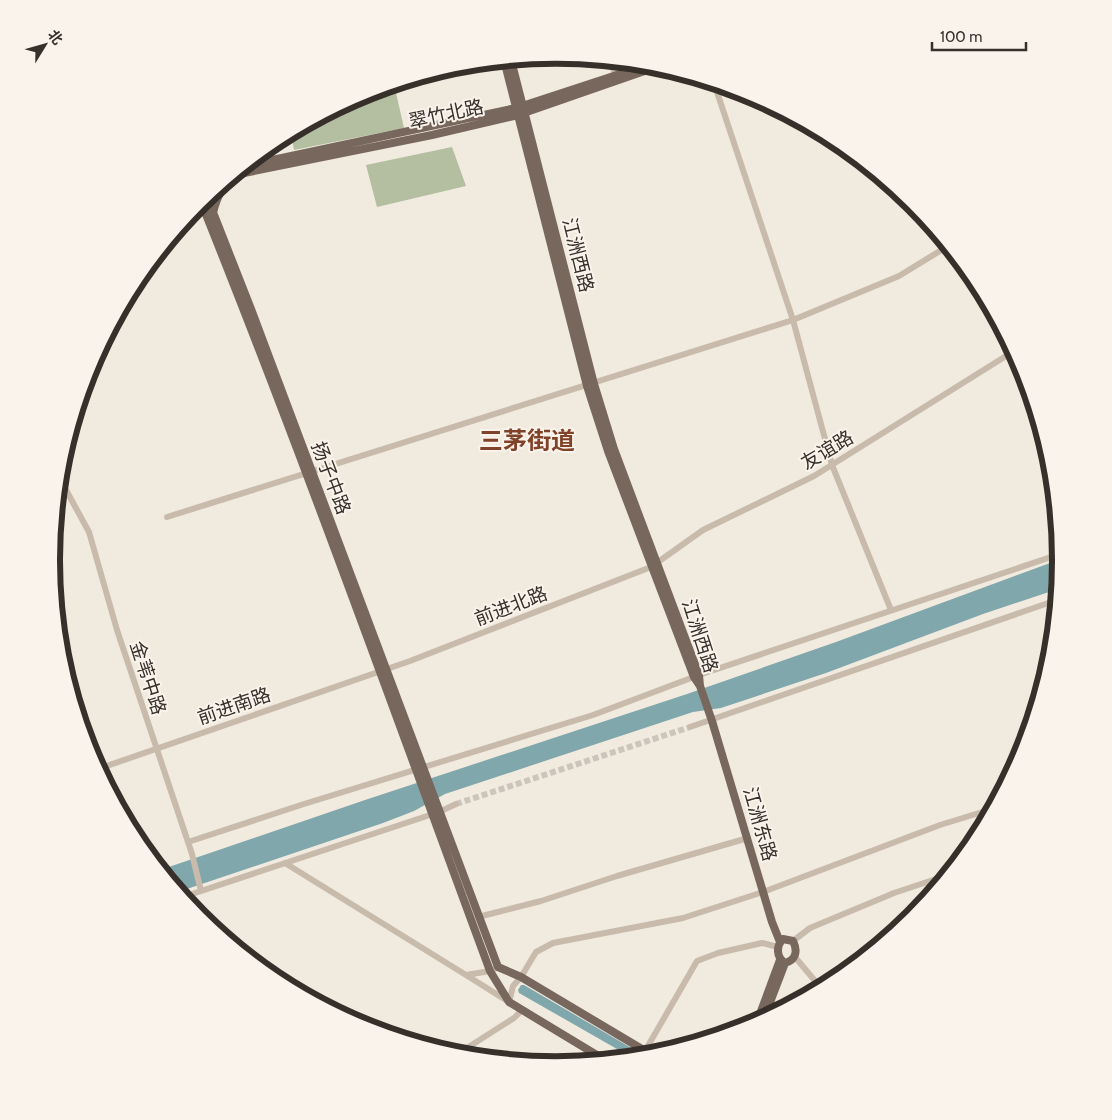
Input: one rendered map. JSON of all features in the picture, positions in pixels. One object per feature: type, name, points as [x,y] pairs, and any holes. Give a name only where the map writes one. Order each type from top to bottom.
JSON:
[{"type":"main road","name":"江洲西路","points":[[512,66],[520,111]]},
{"type":"main road","name":"江洲西路","points":[[506,67],[520,111],[608,451],[654,565],[711,717]]},
{"type":"main road","name":"翠竹北路","points":[[520,111],[632,70]]},
{"type":"main road","name":"翠竹北路","points":[[251,168],[520,111],[641,72]]},
{"type":"main road","points":[[213,213],[217,198]]},
{"type":"main road","name":"扬子中路","points":[[210,205],[434,809]]},
{"type":"main road","name":"扬子中路","points":[[204,210],[308,471]]},
{"type":"main road","name":"江洲东路","points":[[711,717],[748,838],[779,945],[782,962]]},
{"type":"main road","points":[[434,809],[478,917],[494,969]]},
{"type":"main road","points":[[434,809],[494,969],[509,1002],[595,1054]]},
{"type":"main road","points":[[779,945],[784,939],[793,941],[795,946],[795,957],[792,962],[782,962]]},
{"type":"main road","points":[[767,1009],[782,962]]},
{"type":"main road","points":[[762,1011],[782,962]]},
{"type":"main road","points":[[494,969],[521,977],[640,1048]]},
{"type":"street","points":[[612,67],[616,76]]},
{"type":"street","points":[[717,91],[793,320],[832,465],[891,610]]},
{"type":"street","points":[[167,517],[308,471],[590,385],[793,320],[899,276],[943,249]]},
{"type":"street","name":"友谊路","points":[[654,565],[703,530],[806,480],[1007,355]]},
{"type":"street","name":"金苇中路","points":[[65,488],[89,532],[117,630],[192,854],[201,889]]},
{"type":"street","points":[[188,842],[304,804],[419,771],[593,715],[696,676],[1052,557]]},
{"type":"street","name":"前进北路","points":[[383,671],[654,565]]},
{"type":"street","points":[[690,727],[711,717],[1050,602]]},
{"type":"street","name":"前进南路","points":[[105,766],[383,671]]},
{"type":"street","points":[[190,894],[201,889],[285,863],[434,809],[456,804]]},
{"type":"street","points":[[285,863],[509,1002],[513,986],[521,977],[536,952],[553,943],[683,918],[763,892],[940,825],[984,812]]},
{"type":"street","points":[[478,917],[541,901],[617,876],[748,838]]},
{"type":"street","points":[[793,941],[810,928],[878,900],[935,880]]},
{"type":"street","points":[[652,1046],[697,961],[762,944],[779,945]]},
{"type":"street","points":[[795,957],[816,982]]},
{"type":"street","points":[[466,975],[494,969]]},
{"type":"street","points":[[467,1047],[514,1018],[522,1010]]},
{"type":"green space","points":[[395,91],[404,128],[294,150],[292,140],[308,130],[337,115]]},
{"type":"green space","points":[[452,147],[466,186],[377,207],[366,165]]},
{"type":"water","points":[[1052,562],[1051,591],[983,614],[826,673],[721,708],[693,712],[445,794],[414,811],[383,823],[185,890],[167,868],[687,694],[836,642]]},
{"type":"water","points":[[521,985],[524,985],[634,1050],[622,1052],[519,993],[518,990]]},
{"type":"tunnel","points":[[456,804],[690,727]]},
{"type":"district","name":"三茅街道","points":[[527,440]]}]
